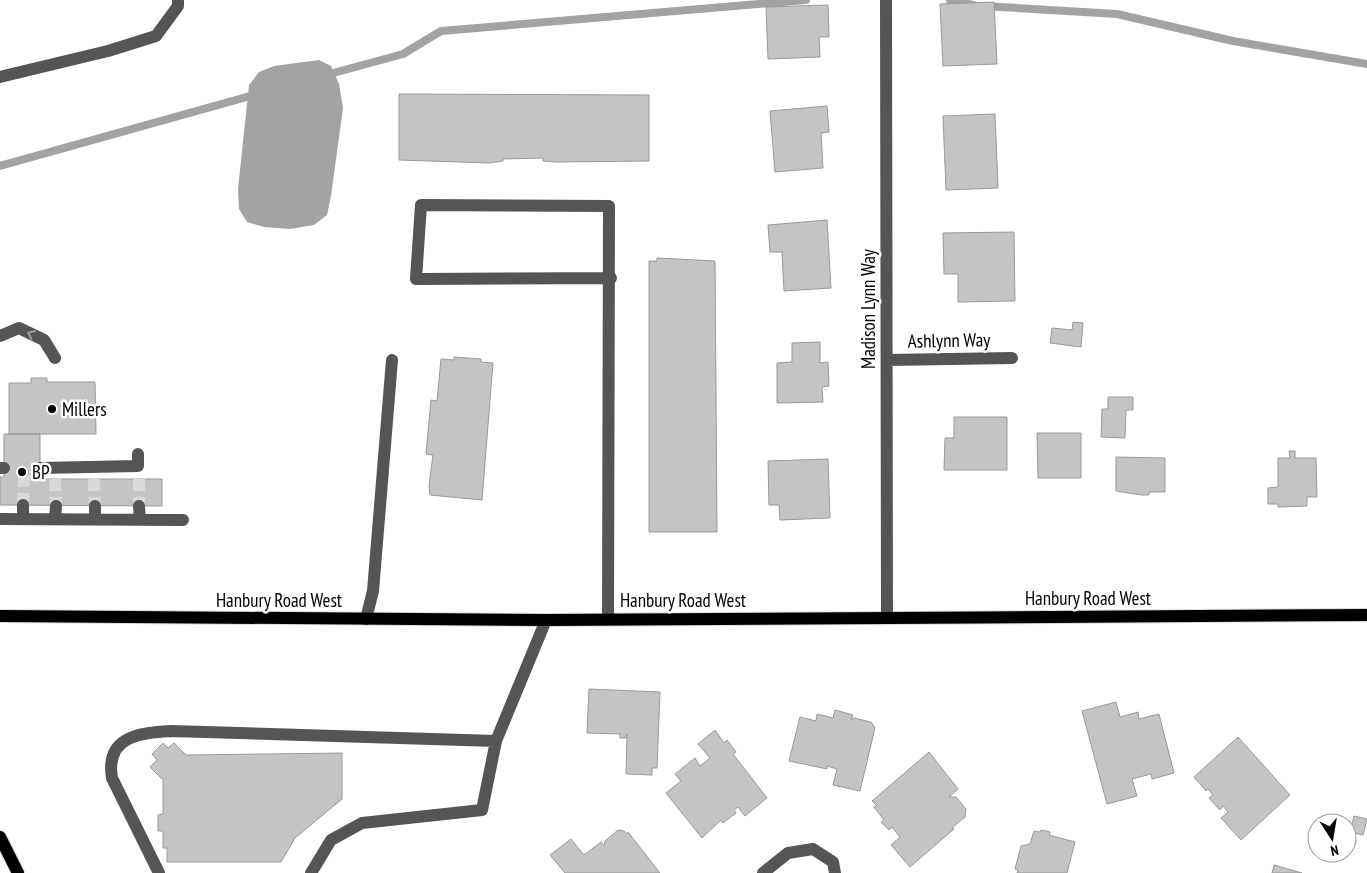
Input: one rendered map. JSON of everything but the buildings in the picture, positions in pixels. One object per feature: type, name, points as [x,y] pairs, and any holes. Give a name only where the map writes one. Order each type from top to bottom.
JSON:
[{"type":"main road","name":"Hanbury Road West","points":[[0,616],[546,620],[1367,615]]},
{"type":"main road","points":[[0,837],[18,873]]},
{"type":"street","points":[[0,77],[108,51],[156,36],[178,6],[178,0]]},
{"type":"street","name":"Madison Lynn Way","points":[[886,0],[887,618]]},
{"type":"street","points":[[608,619],[611,278],[609,206],[421,205],[416,279],[611,278]]},
{"type":"street","points":[[0,336],[18,328],[44,340],[55,358]]},
{"type":"street","name":"Ashlynn Way","points":[[887,360],[1012,358]]},
{"type":"street","points":[[366,619],[373,590],[392,360]]},
{"type":"street","points":[[40,468],[55,473],[94,473],[138,467]]},
{"type":"street","points":[[23,505],[23,519]]},
{"type":"street","points":[[94,506],[95,519]]},
{"type":"street","points":[[139,506],[140,519]]},
{"type":"street","points":[[0,519],[23,519],[55,512],[95,519],[183,520]]},
{"type":"street","points":[[312,873],[331,840],[362,823],[482,810],[496,741],[546,620]]},
{"type":"street","points":[[159,873],[112,778],[110,765],[113,754],[119,745],[143,732],[172,731],[496,741]]},
{"type":"street","points":[[763,873],[788,853],[813,849],[833,862],[835,873]]},
{"type":"shaded area","points":[[319,60],[331,66],[339,84],[343,108],[327,215],[314,225],[290,229],[264,227],[247,222],[239,209],[238,189],[249,85],[259,72],[274,66]]},
{"type":"waterway","points":[[326,75],[403,54],[441,31],[806,0]]},
{"type":"waterway","points":[[950,0],[973,5]]},
{"type":"waterway","points":[[984,6],[1117,14],[1233,41],[1367,64]]},
{"type":"waterway","points":[[0,166],[257,94]]},
{"type":"tunnel","points":[[23,505],[24,468]]},
{"type":"tunnel","points":[[55,479],[56,506]]},
{"type":"tunnel","points":[[94,479],[95,506]]},
{"type":"tunnel","points":[[139,479],[139,506]]},
{"type":"place","name":"Millers","points":[[52,409]]},
{"type":"place","name":"BP","points":[[22,472]]}]
